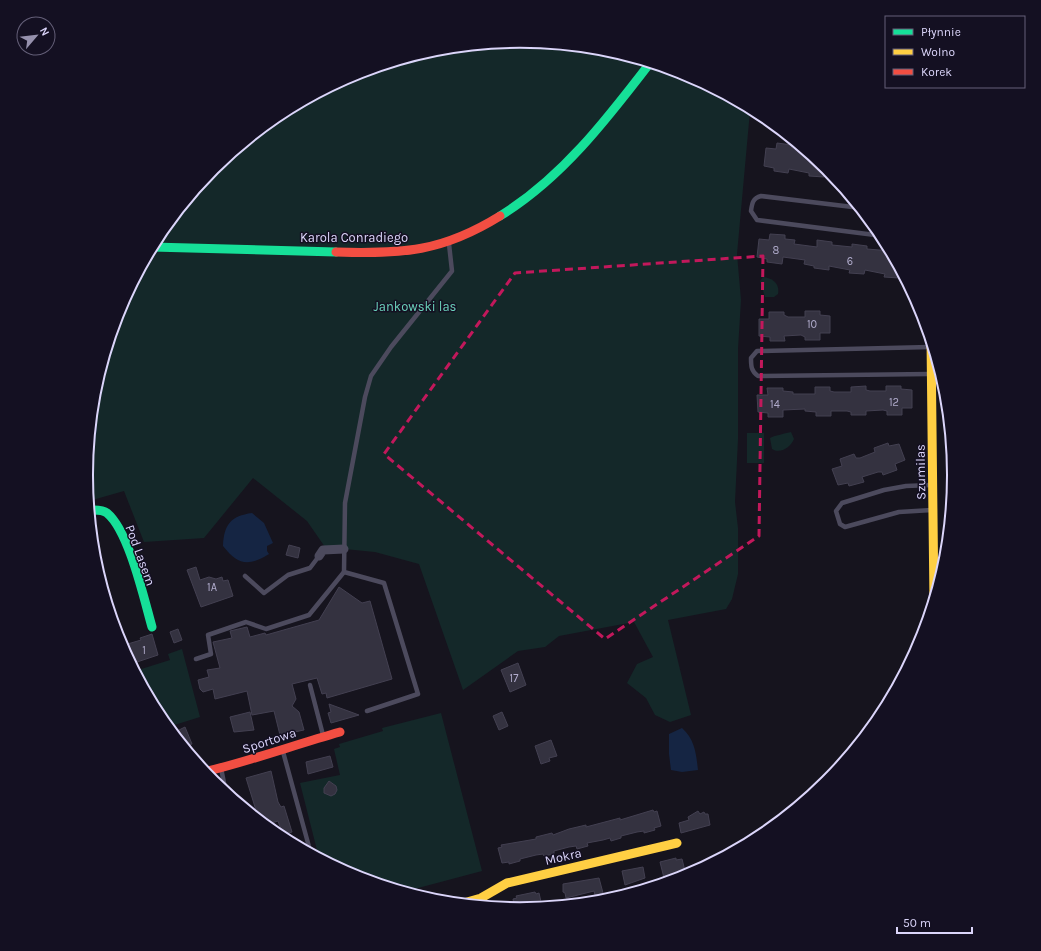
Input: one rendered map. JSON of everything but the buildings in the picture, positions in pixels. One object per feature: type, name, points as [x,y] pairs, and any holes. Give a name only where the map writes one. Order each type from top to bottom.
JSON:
[{"type":"street","name":"Karola Conradiego","points":[[159,247],[377,252],[428,248],[449,242],[482,228],[516,206],[535,190],[580,146],[646,68]]},
{"type":"street","name":"Szumilas","points":[[932,360],[934,583]]},
{"type":"street","name":"Pod Lasem","points":[[95,510],[106,512],[113,518],[122,533],[152,627]]},
{"type":"street","points":[[319,556],[323,550],[344,549]]},
{"type":"street","name":"Sportowa","points":[[211,770],[282,748],[340,732]]},
{"type":"street","name":"Mokra","points":[[474,900],[481,898],[507,883],[677,843]]},
{"type":"lane","points":[[853,207],[761,196],[756,198],[753,202],[751,211],[757,220],[874,235]]},
{"type":"lane","points":[[196,659],[211,654],[208,635],[246,622],[266,629],[308,615],[344,572],[345,503],[365,396],[371,376],[391,347],[452,271],[449,242]]},
{"type":"lane","points":[[927,344],[917,348],[757,351],[752,358],[751,368],[753,373],[758,376],[917,375],[932,373]]},
{"type":"lane","points":[[933,485],[919,487],[906,486],[884,490],[842,503],[836,511],[840,524],[845,527],[894,514],[933,510]]},
{"type":"lane","points":[[245,576],[264,593],[288,576],[310,568],[319,556]]},
{"type":"lane","points":[[344,572],[384,583],[418,694],[367,711]]},
{"type":"lane","points":[[310,685],[324,737]]},
{"type":"lane","points":[[282,748],[309,847]]},
{"type":"lane","points":[[222,768],[225,784]]},
{"type":"highlighted area","points":[[763,256],[759,536],[605,639],[384,454],[515,273]]},
{"type":"green space","name":"Jankowski las","points":[[520,48],[576,52],[604,56],[631,63],[658,71],[710,92],[750,115],[737,254],[741,300],[738,349],[738,439],[735,502],[738,528],[738,574],[732,599],[726,609],[668,620],[691,715],[670,722],[655,715],[646,698],[627,683],[637,664],[653,657],[634,622],[559,636],[545,647],[518,651],[463,690],[419,564],[375,552],[325,547],[307,521],[253,478],[204,538],[144,542],[124,491],[94,500],[94,448],[101,392],[108,365],[116,338],[137,286],[150,262],[181,215],[218,173],[260,136],[307,105],[331,92],[357,81],[410,63],[437,56],[465,52]]},
{"type":"green space","points":[[763,277],[773,280],[777,284],[778,294],[774,297],[765,297],[760,281]]},
{"type":"green space","points":[[791,432],[794,439],[787,447],[778,451],[772,449],[770,438]]},
{"type":"green space","points":[[747,433],[764,433],[764,463],[747,463]]},
{"type":"green space","points":[[182,649],[200,717],[174,725],[139,670],[170,660],[168,654]]},
{"type":"green space","points":[[441,713],[482,871],[414,889],[383,880],[357,870],[317,852],[300,783],[340,775],[334,749],[340,747],[339,744],[383,731],[382,728]]},
{"type":"water","points":[[97,423],[97,429],[94,451]]},
{"type":"water","points":[[252,513],[264,523],[273,543],[267,546],[267,551],[269,554],[255,561],[244,562],[234,557],[223,546],[224,538],[230,522],[239,516]]},
{"type":"water","points":[[682,728],[690,737],[692,742],[698,770],[682,772],[671,770],[669,734]]},
{"type":"traffic: fast","points":[[500,216],[543,184],[582,147],[646,68]]},
{"type":"traffic: fast","points":[[159,247],[336,252]]},
{"type":"traffic: fast","points":[[95,510],[101,510],[107,513],[115,522],[122,534],[135,566],[152,627]]},
{"type":"traffic: slow","points":[[931,359],[934,583]]},
{"type":"traffic: slow","points":[[474,900],[481,898],[507,883],[677,843]]},
{"type":"traffic: jam","points":[[336,252],[360,253],[402,251],[440,244],[479,228],[500,216]]},
{"type":"traffic: jam","points":[[211,770],[340,732]]}]
